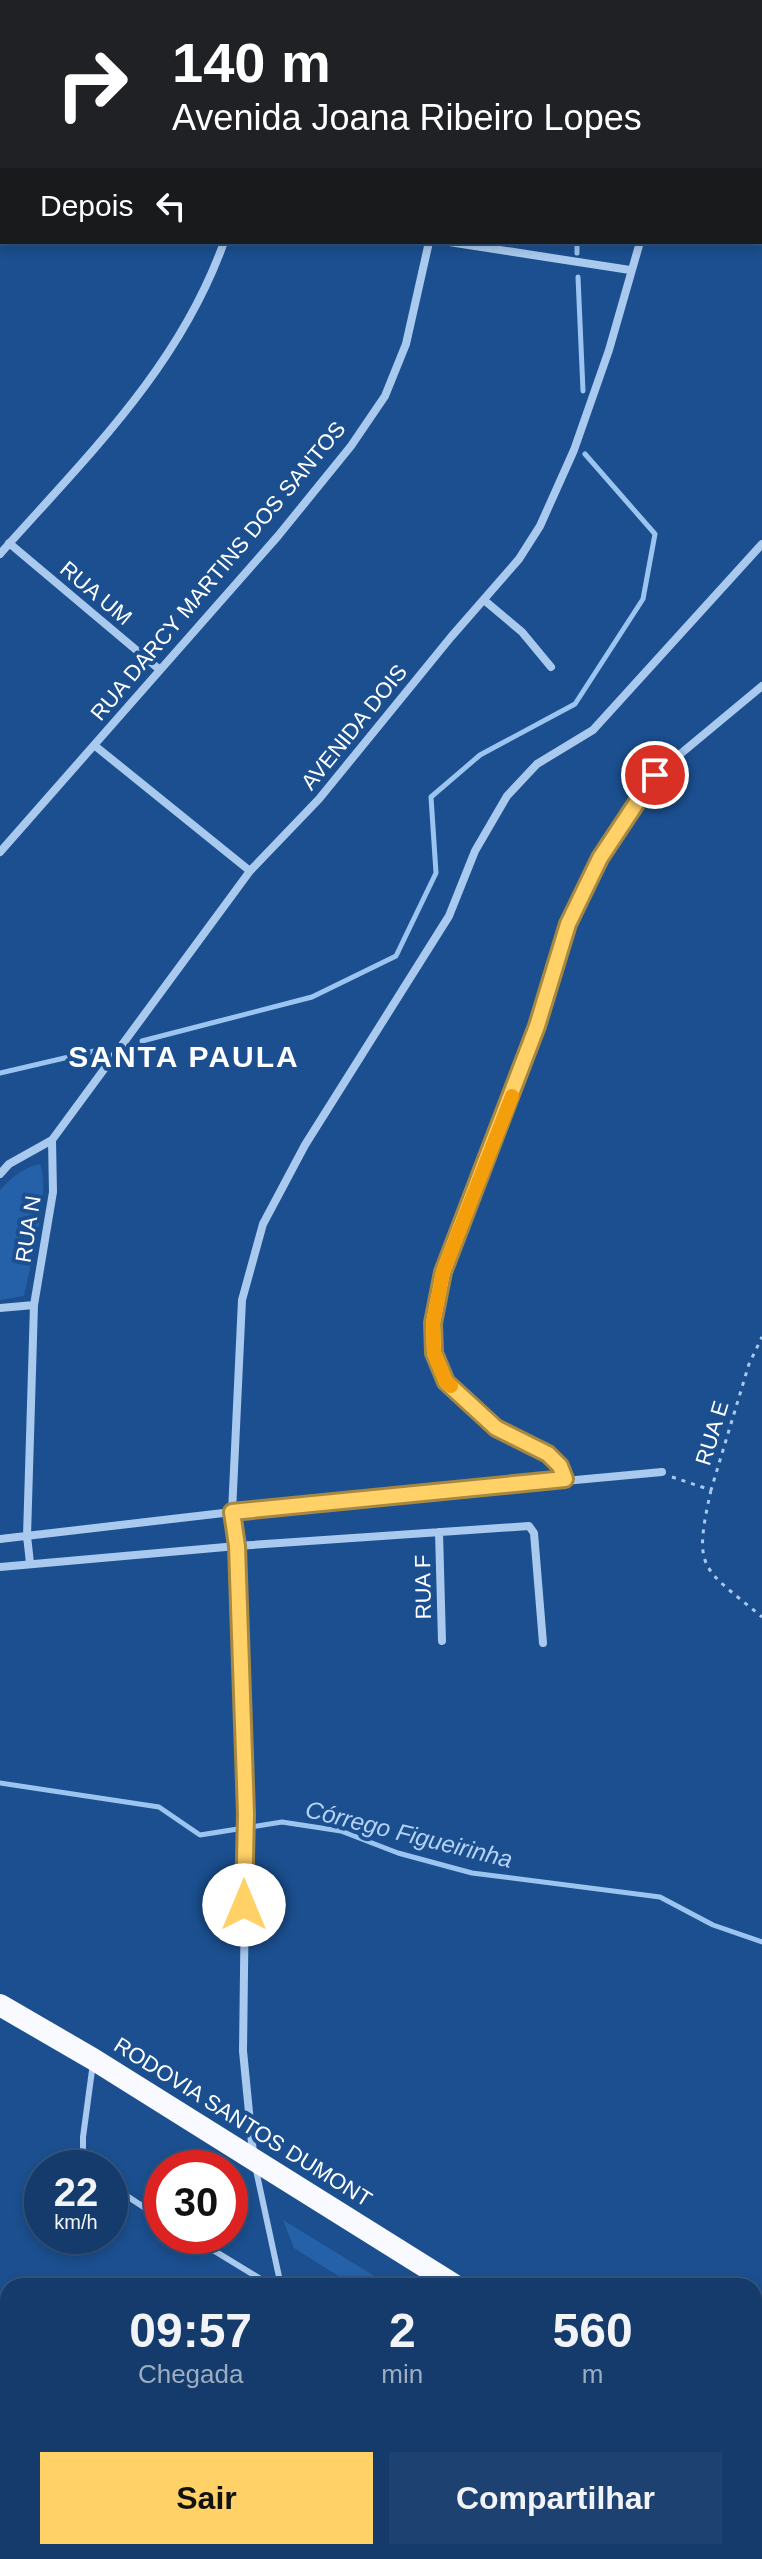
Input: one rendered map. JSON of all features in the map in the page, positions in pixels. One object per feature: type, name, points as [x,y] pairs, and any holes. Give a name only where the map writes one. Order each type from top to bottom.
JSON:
[{"type":"highway","name":"RODOVIA SANTOS DUMONT","points":[[0,2005],[93,2059],[443,2278]]},
{"type":"street","points":[[0,554],[127,413],[151,380],[198,307],[223,244]]},
{"type":"street","name":"RUA DARCY MARTINS DOS SANTOS","points":[[0,852],[287,525],[351,446],[385,396],[406,344],[429,244]]},
{"type":"street","points":[[462,244],[630,270]]},
{"type":"street","name":"AVENIDA DOIS","points":[[0,1174],[9,1164],[52,1140],[250,871],[319,799],[519,559],[540,526],[574,450],[609,350],[639,244]]},
{"type":"street","name":"RUA UM","points":[[9,543],[160,670]]},
{"type":"street","points":[[253,2158],[243,2051],[246,1814],[237,1546],[232,1512],[242,1300],[263,1224],[305,1145],[449,916],[475,851],[507,796],[537,764],[593,730],[762,544]]},
{"type":"street","points":[[484,600],[522,632],[551,667]]},
{"type":"street","points":[[565,1479],[560,1466],[548,1454],[496,1428],[446,1382],[434,1353],[433,1323],[443,1272],[537,1026],[568,924],[600,858],[655,775],[762,686]]},
{"type":"street","points":[[94,745],[250,871]]},
{"type":"street","name":"RUA N","points":[[30,1563],[27,1536],[34,1305],[53,1192],[52,1140]]},
{"type":"street","points":[[0,1308],[34,1305]]},
{"type":"street","points":[[0,1539],[232,1512],[662,1472]]},
{"type":"street","points":[[0,1567],[237,1546],[529,1526],[534,1533],[543,1643]]},
{"type":"street","name":"RUA F","points":[[439,1532],[442,1641]]},
{"type":"lane","points":[[83,2150],[83,2124],[93,2059]]},
{"type":"lane","points":[[253,2158],[279,2278]]},
{"type":"lane","points":[[220,2254],[259,2278]]},
{"type":"path","name":"RUA E","points":[[662,1472],[711,1490],[749,1364],[762,1337]]},
{"type":"path","points":[[711,1490],[701,1535],[703,1563],[716,1579],[762,1617]]},
{"type":"shaded area","points":[[40,1164],[43,1176],[41,1210],[24,1296],[0,1300],[0,1190],[18,1174]]},
{"type":"shaded area","points":[[283,2220],[378,2278],[341,2278],[294,2248]]},
{"type":"waterway","points":[[577,244],[577,253]]},
{"type":"waterway","points":[[578,277],[583,391]]},
{"type":"waterway","points":[[142,1041],[312,997],[396,956],[436,873],[431,797],[480,755],[575,704],[643,599],[655,534],[585,454]]},
{"type":"waterway","points":[[0,1073],[103,1049]]},
{"type":"waterway","name":"Córrego Figueirinha","points":[[0,1783],[159,1807],[200,1835],[282,1822],[341,1831],[398,1853],[472,1873],[660,1897],[713,1925],[762,1942]]},
{"type":"slow traffic","points":[[451,1386],[446,1382],[434,1353],[433,1323],[443,1272],[512,1096]]},
{"type":"district","name":"SANTA PAULA","points":[[184,1056]]},
{"type":"route","points":[[244,1905],[246,1814],[237,1546],[232,1512],[565,1479],[560,1466],[548,1454],[496,1428],[446,1382],[434,1353],[433,1323],[443,1272],[511,1099],[568,924],[600,858],[655,775]]}]
